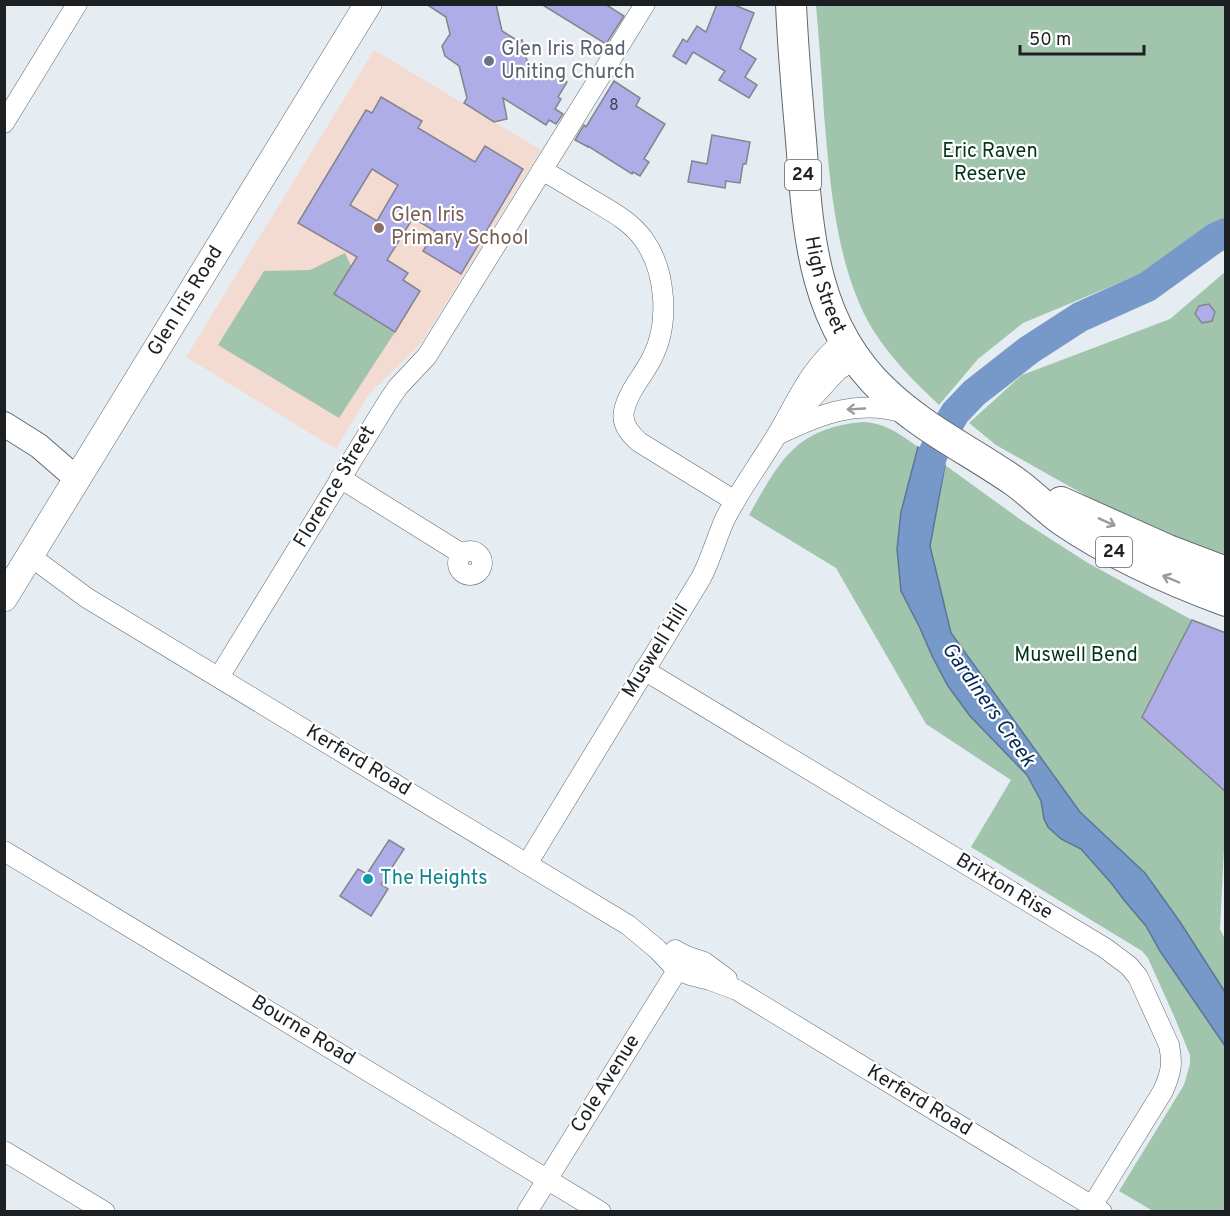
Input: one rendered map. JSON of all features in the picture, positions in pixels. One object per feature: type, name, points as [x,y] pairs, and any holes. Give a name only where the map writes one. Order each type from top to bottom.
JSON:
[{"type":"main road","name":"Glen Iris Road","points":[[4,598],[368,4]]},
{"type":"main road","name":"High Street","points":[[791,4],[811,248],[830,314],[850,349],[882,390],[919,420],[1015,482],[1061,519],[1101,544],[1168,578],[1226,601]]},
{"type":"main road","name":"High Street","points":[[1015,482],[1168,550],[1226,572]]},
{"type":"street","points":[[4,123],[77,4]]},
{"type":"street","name":"Florence Street","points":[[219,677],[387,403],[398,387],[427,356],[645,4]]},
{"type":"street","points":[[542,170],[625,220],[645,240],[657,268],[663,298],[660,340],[625,407],[624,418],[628,431],[639,442],[735,501]]},
{"type":"street","name":"Muswell Hill","points":[[527,864],[701,578],[735,501],[777,435],[838,370],[850,349]]},
{"type":"street","points":[[777,435],[822,414],[843,410],[883,408],[898,410],[919,420]]},
{"type":"street","points":[[4,424],[82,472]]},
{"type":"street","points":[[340,478],[462,554]]},
{"type":"street","name":"Kerferd Road","points":[[26,563],[628,925],[682,963],[704,962],[725,977],[737,990],[1097,1209]]},
{"type":"street","name":"Brixton Rise","points":[[644,670],[1106,948],[1134,972],[1142,984],[1169,1045],[1172,1066],[1163,1091],[1097,1209]]},
{"type":"street","name":"Bourne Road","points":[[4,851],[601,1212]]},
{"type":"street","name":"Cole Avenue","points":[[527,1212],[682,963]]},
{"type":"street","points":[[4,1151],[105,1212]]},
{"type":"shaded area","name":"Glen Iris Primary School","points":[[374,50],[541,150],[421,343],[369,394],[336,449],[186,357]]},
{"type":"green space","name":"Eric Raven Reserve","points":[[816,5],[1225,5],[1225,218],[1143,273],[1023,323],[978,359],[939,405],[903,369],[880,341],[861,306],[851,280],[832,197]]},
{"type":"green space","points":[[345,253],[351,266],[334,294],[395,332],[339,418],[218,345],[264,271],[310,270]]},
{"type":"green space","points":[[1225,272],[1225,560],[1147,530],[996,445],[969,423],[1022,375],[1170,319]]},
{"type":"green space","points":[[862,422],[886,427],[918,447],[901,512],[897,549],[919,626],[948,686],[970,716],[1027,775],[1041,801],[1044,818],[1061,839],[1081,849],[1146,926],[1160,951],[1225,1046],[1225,1211],[1153,1211],[1119,1191],[1184,1085],[1190,1064],[1190,1055],[1148,958],[1142,951],[971,847],[1011,780],[926,724],[836,568],[749,515],[780,464],[805,440],[839,426]]},
{"type":"green space","name":"Muswell Bend","points":[[945,465],[1021,520],[1088,563],[1192,620],[1142,717],[1225,792],[1226,844],[1220,929],[1225,939],[1225,992],[1145,873],[1080,812],[951,633],[930,546]]},
{"type":"water","points":[[918,447],[945,465],[930,546],[951,633],[1080,812],[1145,873],[1180,922],[1225,992],[1225,1046],[1160,951],[1146,926],[1081,849],[1061,839],[1048,827],[1041,801],[1027,775],[970,716],[948,686],[933,658],[901,591],[897,549],[901,512]]},
{"type":"building","name":"Glen Iris Road Uniting Church","points":[[426,4],[496,4],[502,31],[518,41],[522,40],[529,69],[539,67],[552,69],[567,82],[558,97],[561,99],[555,109],[563,114],[556,124],[549,120],[546,125],[503,98],[507,119],[494,122],[464,103],[467,98],[459,66],[445,56],[442,46],[450,34],[446,17]]},
{"type":"building","points":[[541,4],[605,4],[624,16],[606,44]]},
{"type":"building","points":[[717,4],[732,4],[754,13],[740,49],[756,59],[745,77],[757,85],[749,98],[719,80],[725,71],[693,52],[686,64],[673,56],[683,39],[687,42],[697,26],[706,32]]},
{"type":"building","points":[[614,81],[640,98],[636,106],[665,124],[644,159],[649,162],[640,176],[633,172],[632,174],[575,140],[584,125],[586,127]]},
{"type":"building","points":[[381,97],[422,121],[418,128],[475,162],[485,146],[523,169],[461,274],[423,251],[435,231],[413,218],[387,260],[408,273],[403,280],[420,291],[395,332],[334,294],[357,257],[298,223],[366,110],[372,113]],"holes":[[[372,169],[398,185],[377,221],[350,205]]]},
{"type":"building","points":[[712,135],[750,142],[740,183],[726,181],[725,188],[688,182],[692,161],[707,164]]},
{"type":"building","points":[[1209,304],[1215,312],[1212,321],[1202,323],[1195,314],[1199,306]]},
{"type":"building","points":[[1192,620],[1226,633],[1226,792],[1142,717]]},
{"type":"building","name":"The Heights","points":[[389,840],[404,849],[381,884],[388,889],[371,916],[340,896],[358,869],[367,874]]},
{"type":"waterway","name":"Gardiners Creek","points":[[923,496],[932,456],[941,437],[955,413],[974,393],[1029,350],[1080,317],[1147,287],[1215,238],[1226,233]]},
{"type":"place","name":"Glen Iris Road Uniting Church","points":[[489,61]]},
{"type":"place","name":"Glen Iris Primary School","points":[[379,228]]},
{"type":"place","name":"The Heights","points":[[368,879]]}]
